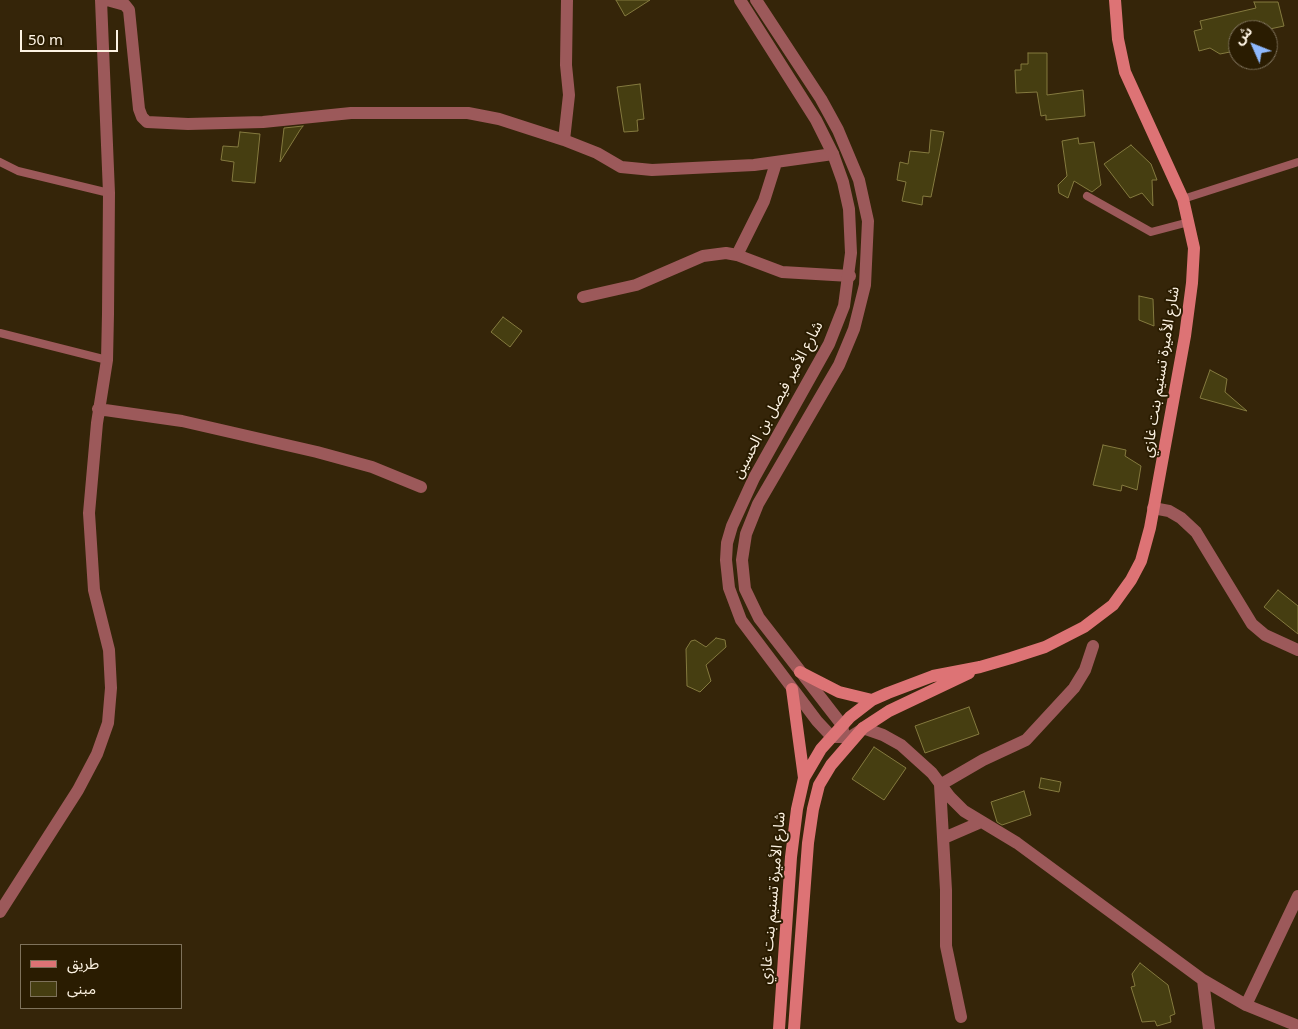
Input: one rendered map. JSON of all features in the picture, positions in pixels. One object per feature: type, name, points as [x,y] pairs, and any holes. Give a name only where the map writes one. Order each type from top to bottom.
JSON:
[{"type":"main road","name":"شارع الأميرة تسنيم بنت غازي","points":[[779,1029],[790,857],[804,778],[831,736],[872,700],[933,676],[980,667],[1045,647],[1084,627],[1107,610],[1131,580],[1141,562],[1153,508],[1189,306],[1194,257],[1189,222],[1183,199],[1125,72],[1118,39],[1115,0]]},
{"type":"main road","name":"شارع الأميرة تسنيم بنت غازي","points":[[794,1029],[812,809],[822,780],[843,744],[863,728],[888,711],[980,667]]},
{"type":"main road","points":[[800,672],[839,692],[872,700]]},
{"type":"main road","points":[[792,689],[804,778]]},
{"type":"street","points":[[0,912],[78,790],[97,754],[108,723],[112,688],[109,650],[94,590],[91,562],[90,514],[98,409],[107,360],[109,193],[101,0]]},
{"type":"street","points":[[107,0],[125,5],[129,10],[139,109],[146,122],[188,124],[263,122],[351,113],[456,112],[499,118],[564,140],[620,166],[635,170],[719,168],[776,163],[833,154]]},
{"type":"street","points":[[564,140],[569,95],[566,65],[567,0]]},
{"type":"street","name":"شارع الأمير فيصل بن الحسين","points":[[740,0],[816,120],[833,154],[844,182],[849,209],[851,231],[850,276],[844,306],[830,344],[754,478],[732,526],[727,543],[726,574],[734,603],[742,620],[792,689],[831,736]]},
{"type":"street","points":[[756,0],[821,99],[838,130],[856,173],[868,221],[865,285],[849,342],[838,365],[758,504],[750,522],[744,548],[742,573],[750,600],[768,632],[842,725],[843,744]]},
{"type":"street","points":[[737,255],[764,201],[776,163]]},
{"type":"street","points":[[583,297],[636,285],[703,256],[726,253],[737,255],[782,272],[850,276]]},
{"type":"street","points":[[98,409],[182,421],[317,452],[372,467],[421,487]]},
{"type":"street","points":[[1153,508],[1169,511],[1181,518],[1196,532],[1252,624],[1265,635],[1298,650]]},
{"type":"street","points":[[940,785],[983,760],[1026,740],[1074,688],[1085,670],[1093,646]]},
{"type":"street","points":[[863,728],[884,735],[901,745],[917,758],[957,804],[981,822],[1018,842],[1203,980],[1246,1005],[1298,1026]]},
{"type":"street","points":[[831,736],[843,744]]},
{"type":"street","points":[[940,785],[944,838],[946,946],[961,1018]]},
{"type":"street","points":[[944,838],[981,822]]},
{"type":"street","points":[[1246,1005],[1298,896]]},
{"type":"street","points":[[1203,980],[1209,1029]]},
{"type":"lane","points":[[0,162],[18,171],[109,193]]},
{"type":"lane","points":[[1183,199],[1298,162]]},
{"type":"lane","points":[[1087,196],[1151,232],[1189,222]]},
{"type":"lane","points":[[0,333],[107,360]]},
{"type":"building","points":[[616,0],[650,0],[625,16]]},
{"type":"building","points":[[1254,2],[1278,2],[1284,26],[1278,27],[1278,20],[1228,20],[1228,52],[1220,54],[1210,48],[1199,51],[1194,31],[1202,29],[1200,21],[1256,8]]},
{"type":"building","points":[[1028,53],[1047,53],[1047,95],[1083,90],[1085,116],[1046,120],[1046,115],[1041,116],[1037,92],[1016,93],[1015,70],[1021,70],[1021,64],[1028,64]]},
{"type":"building","points":[[640,84],[644,119],[637,120],[638,131],[624,132],[617,87]]},
{"type":"building","points":[[303,126],[300,130],[280,162],[284,128]]},
{"type":"building","points":[[931,130],[944,132],[931,197],[923,196],[922,205],[902,201],[906,182],[897,180],[900,162],[908,164],[910,151],[929,153]]},
{"type":"building","points":[[240,132],[260,134],[255,183],[232,181],[234,162],[221,160],[223,146],[238,147]]},
{"type":"building","points":[[1078,138],[1079,144],[1094,142],[1101,185],[1092,192],[1074,181],[1068,198],[1059,193],[1058,185],[1067,176],[1062,141]]},
{"type":"building","points":[[1131,145],[1151,164],[1157,180],[1152,180],[1153,206],[1142,193],[1130,198],[1104,164]]},
{"type":"building","points":[[1139,296],[1153,299],[1154,326],[1139,320]]},
{"type":"building","points":[[503,317],[522,331],[510,347],[491,332]]},
{"type":"building","points":[[1210,370],[1227,379],[1225,392],[1247,411],[1200,398]]},
{"type":"building","points":[[1103,445],[1126,450],[1125,456],[1141,466],[1137,490],[1122,485],[1121,491],[1093,485]]},
{"type":"building","points":[[1278,590],[1298,606],[1298,634],[1264,607]]},
{"type":"building","points":[[716,638],[725,640],[726,647],[706,665],[711,681],[700,692],[687,686],[686,649],[691,641],[695,640],[706,647]]},
{"type":"building","points":[[969,707],[979,734],[925,753],[915,726]]},
{"type":"building","points":[[874,747],[906,768],[884,800],[852,779]]},
{"type":"building","points":[[1041,778],[1061,782],[1059,792],[1039,788]]},
{"type":"building","points":[[1024,791],[1031,815],[1002,825],[997,822],[991,802]]},
{"type":"building","points":[[1140,963],[1168,985],[1175,1014],[1170,1016],[1171,1022],[1157,1026],[1155,1021],[1142,1022],[1131,987],[1135,986],[1132,974]]}]
